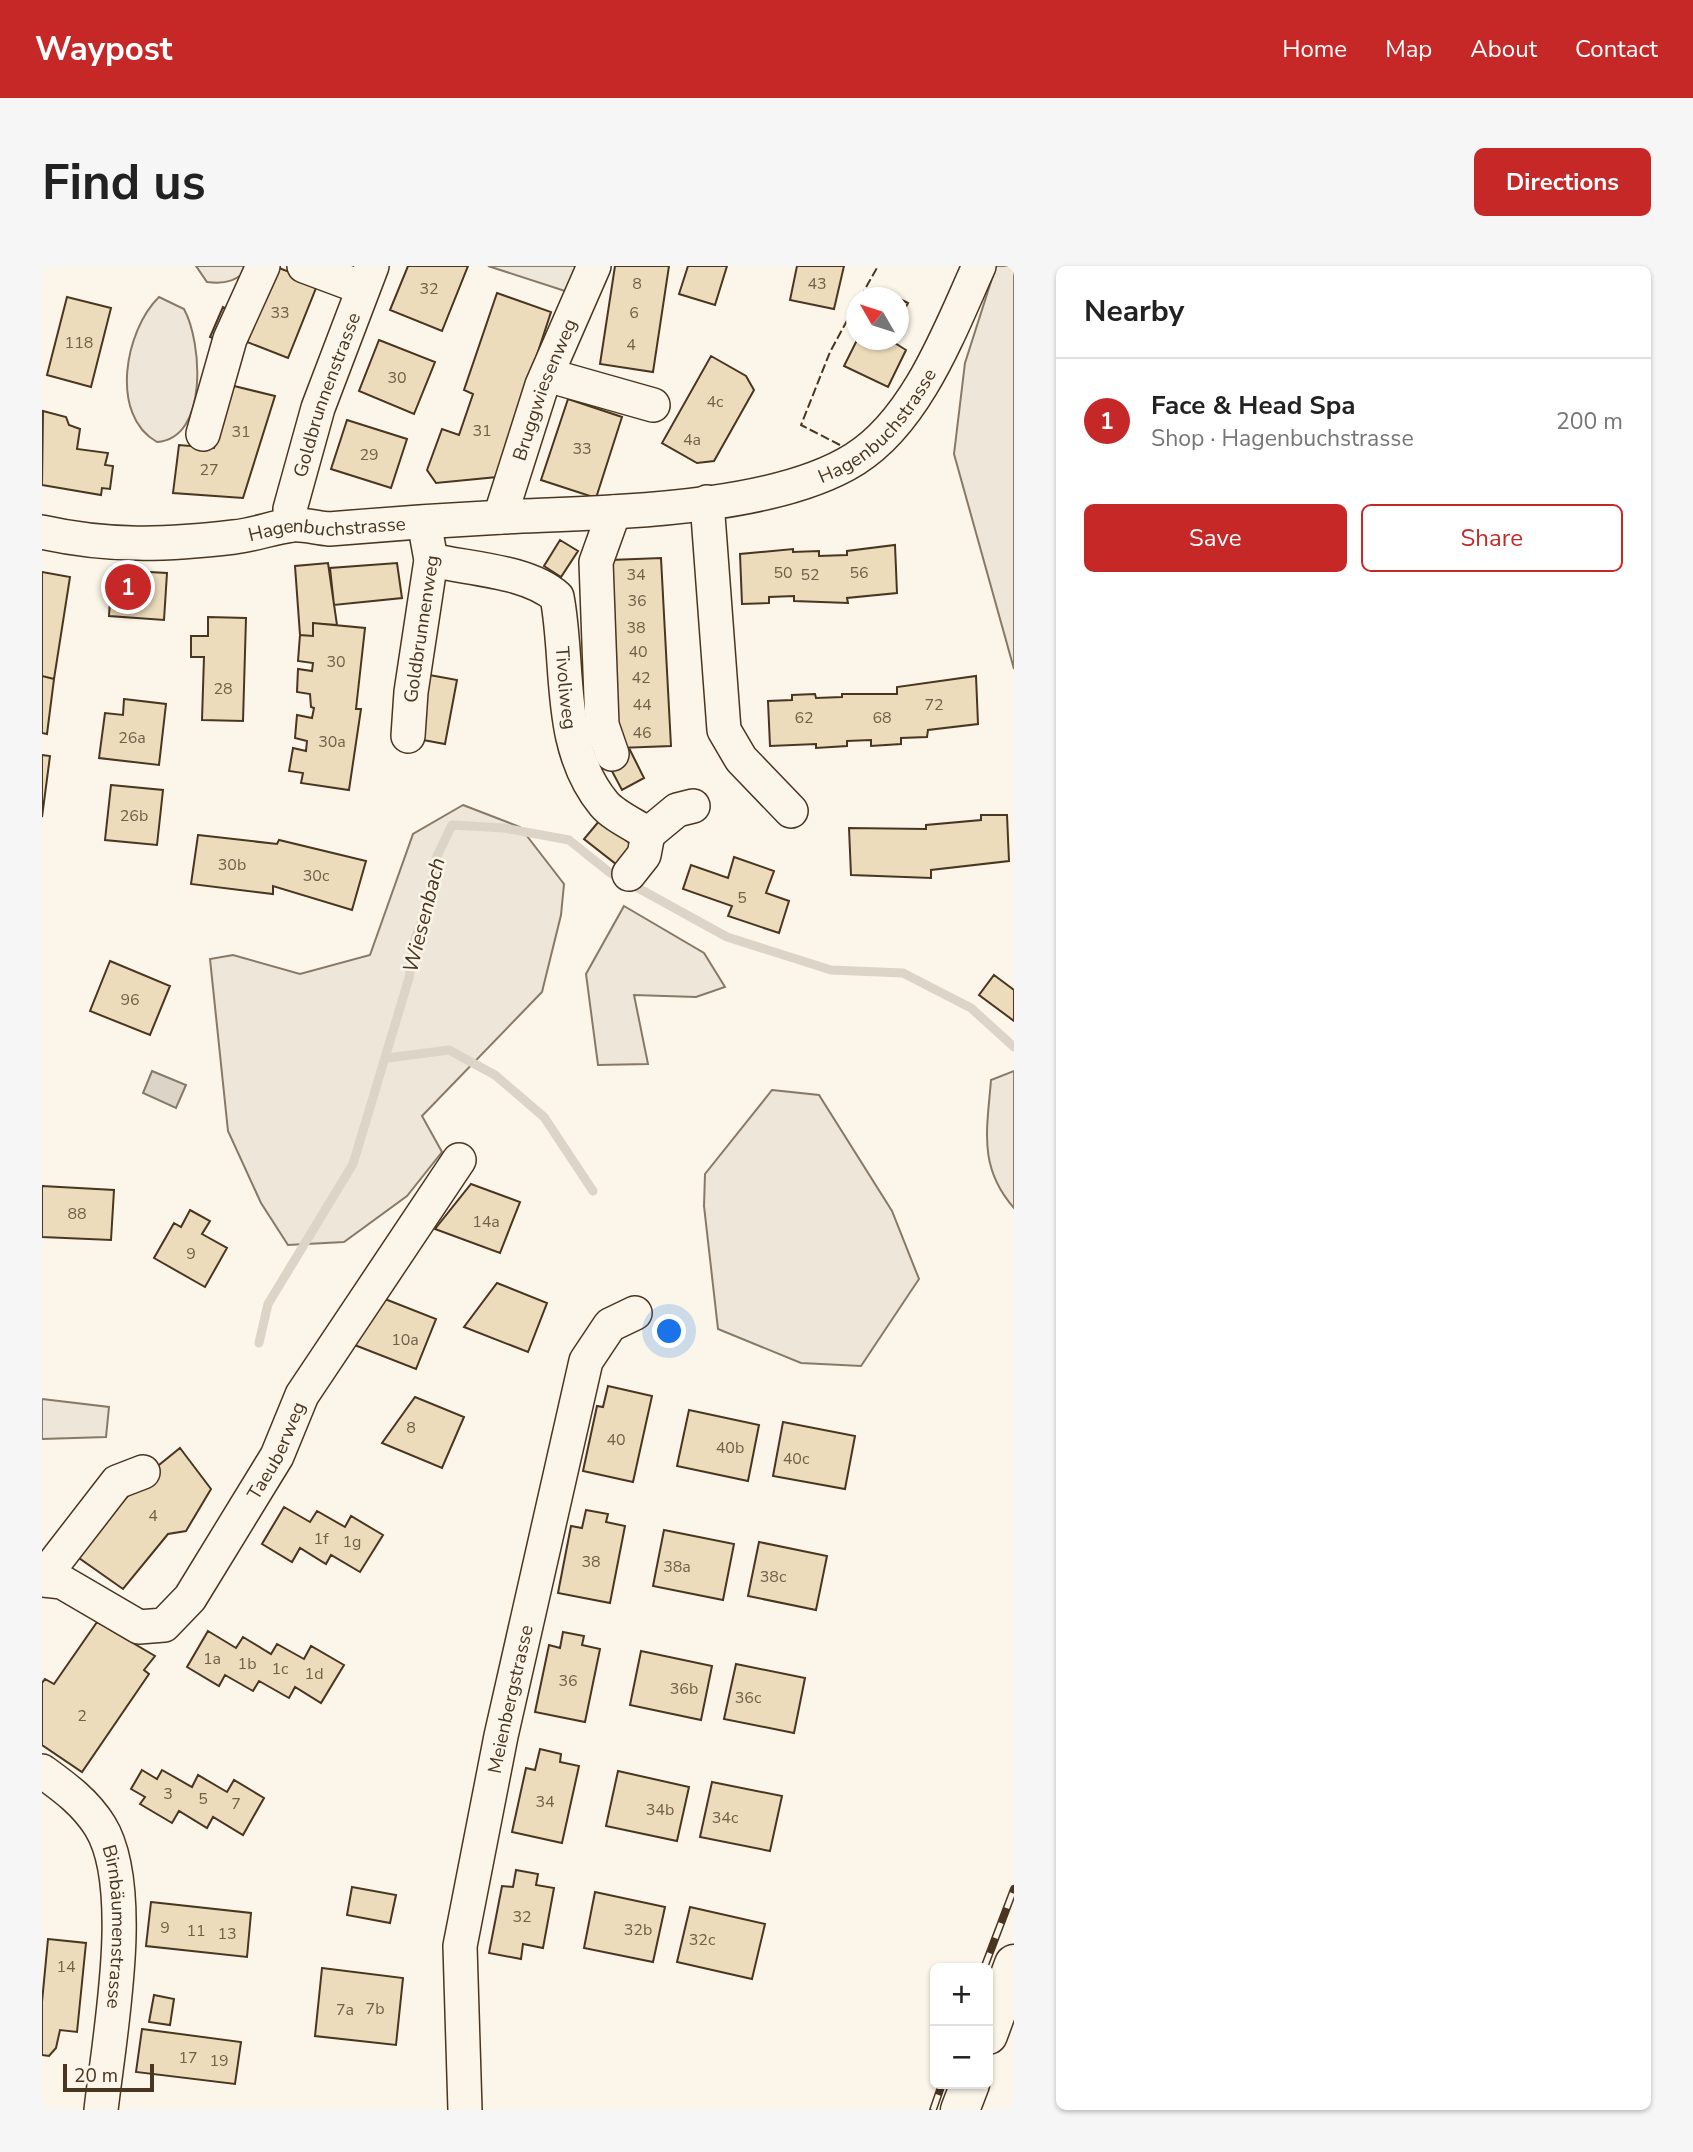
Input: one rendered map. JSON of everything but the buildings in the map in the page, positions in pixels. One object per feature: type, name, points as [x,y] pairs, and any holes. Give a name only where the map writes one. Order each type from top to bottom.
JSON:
[{"type":"main road","points":[[991,2026],[1014,1964]]},
{"type":"main road","points":[[960,2110],[968,2089]]},
{"type":"street","points":[[203,435],[230,339],[263,266]]},
{"type":"street","points":[[304,266],[368,277]]},
{"type":"street","name":"Bruggwiesenweg","points":[[500,517],[547,375],[594,266]]},
{"type":"street","name":"Hagenbuchstrasse","points":[[42,532],[86,542],[132,545],[262,534],[291,525],[329,528],[614,512],[707,502],[806,484],[856,458],[905,414],[939,354],[979,266]]},
{"type":"street","name":"Goldbrunnenstrasse","points":[[291,525],[290,509],[318,408],[368,277]]},
{"type":"street","points":[[547,375],[653,405]]},
{"type":"street","points":[[707,502],[724,730],[741,759],[791,811]]},
{"type":"street","points":[[612,754],[602,725],[596,562],[614,512]]},
{"type":"street","name":"Goldbrunnenweg","points":[[408,736],[411,692],[431,560],[426,521]]},
{"type":"street","name":"Tivoliweg","points":[[431,560],[521,577],[543,585],[557,597],[564,692],[574,740],[589,779],[605,805],[648,834]]},
{"type":"street","points":[[629,874],[644,855],[648,834],[677,810],[693,806]]},
{"type":"street","name":"Taeuberweg","points":[[42,1580],[62,1582],[139,1627],[164,1625],[190,1598],[276,1456],[302,1395],[459,1160]]},
{"type":"street","name":"Meienbergstrasse","points":[[465,2110],[460,1946],[498,1749],[586,1361],[610,1325],[635,1313]]},
{"type":"street","points":[[42,1580],[117,1482],[143,1472]]},
{"type":"street","name":"Birnbäumenstrasse","points":[[42,1771],[85,1804],[102,1828],[115,1860],[121,1908],[101,2110]]},
{"type":"shaded area","points":[[196,266],[252,266],[231,280],[214,283],[207,282]]},
{"type":"shaded area","points":[[488,266],[577,266],[565,291]]},
{"type":"shaded area","points":[[996,266],[1014,266],[1014,669],[954,454],[965,363]]},
{"type":"shaded area","points":[[159,297],[184,309],[195,343],[197,386],[186,424],[174,436],[157,442],[142,429],[132,413],[127,372],[138,330]]},
{"type":"shaded area","points":[[463,805],[520,827],[564,884],[561,915],[542,992],[422,1116],[442,1152],[407,1196],[344,1242],[288,1245],[261,1203],[228,1131],[210,959],[233,955],[300,974],[370,955],[413,834]]},
{"type":"shaded area","points":[[624,906],[704,953],[725,987],[696,997],[634,995],[648,1064],[598,1065],[586,974]]},
{"type":"shaded area","points":[[152,1071],[186,1085],[176,1108],[143,1093]]},
{"type":"shaded area","points":[[1014,1071],[1014,1208],[995,1178],[990,1163],[987,1132],[991,1080]]},
{"type":"shaded area","points":[[772,1090],[819,1095],[892,1211],[919,1279],[861,1366],[801,1363],[718,1329],[704,1206],[705,1174]]},
{"type":"shaded area","points":[[42,1399],[109,1407],[106,1437],[42,1439]]},
{"type":"waterway","name":"Wiesenbach","points":[[259,1343],[268,1304],[353,1164],[409,978],[415,939],[428,904],[437,856],[452,825],[504,828],[569,840],[609,872],[727,937],[831,970],[903,973],[971,1008],[1014,1047]]},
{"type":"waterway","points":[[387,1058],[449,1050],[495,1075],[544,1117],[593,1191]]},
{"type":"railway","points":[[986,1963],[1014,1889]]},
{"type":"railway","points":[[933,2110],[940,2089]]},
{"type":"fence","points":[[866,287],[878,266]]},
{"type":"fence","points":[[840,445],[801,425],[830,352],[846,322]]},
{"type":"place","name":"Face & Head Spa","points":[[128,587]]}]
